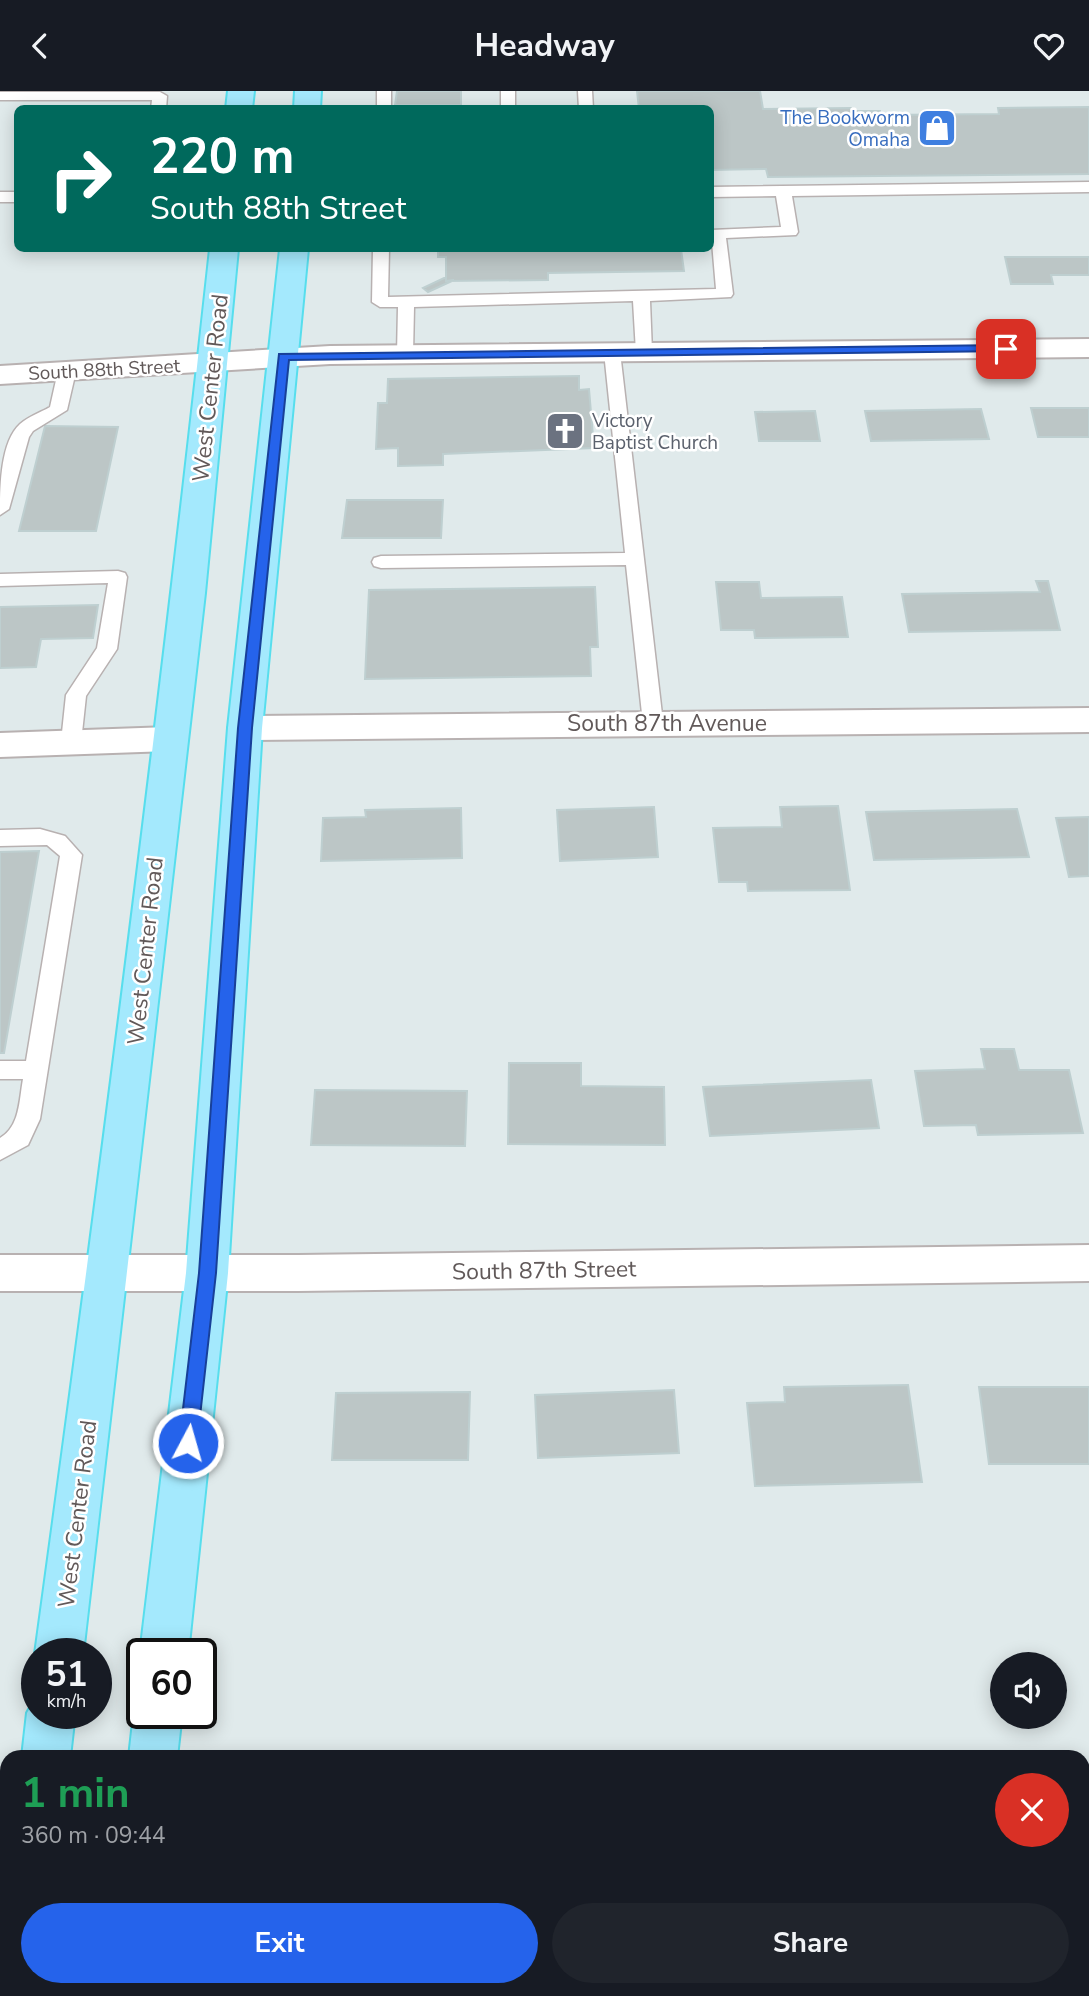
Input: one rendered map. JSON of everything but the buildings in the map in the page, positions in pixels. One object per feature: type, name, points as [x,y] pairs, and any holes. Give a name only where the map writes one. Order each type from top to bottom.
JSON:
[{"type":"main road","name":"West Center Road","points":[[61,1638],[108,1271],[169,739],[189,593],[224,252]]},
{"type":"main road","points":[[166,1638],[207,1273],[245,728],[294,252]]},
{"type":"main road","points":[[47,1750],[49,1729]]},
{"type":"main road","points":[[154,1750],[156,1729]]},
{"type":"street","name":"South 88th Street","points":[[0,375],[284,357],[405,354],[1089,348]]},
{"type":"street","name":"South 87th Avenue","points":[[245,728],[1089,720]]},
{"type":"street","points":[[0,745],[169,739]]},
{"type":"street","name":"South 87th Street","points":[[0,1273],[1089,1263]]},
{"type":"lane","points":[[0,96],[40,102],[123,102],[160,96],[159,105]]},
{"type":"lane","points":[[714,192],[1089,187]]},
{"type":"lane","points":[[381,252],[380,302],[724,294],[717,233],[790,232],[783,191]]},
{"type":"lane","points":[[641,296],[644,352]]},
{"type":"lane","points":[[405,354],[406,302]]},
{"type":"lane","points":[[612,352],[653,723]]},
{"type":"lane","points":[[0,509],[20,436],[27,427],[58,410],[67,371]]},
{"type":"lane","points":[[381,562],[635,559]]},
{"type":"lane","points":[[0,579],[118,577],[107,649],[76,695],[71,742]]},
{"type":"lane","points":[[0,838],[47,837],[66,845],[71,855],[28,1119],[20,1138],[0,1150]]},
{"type":"lane","points":[[0,1070],[36,1070]]},
{"type":"place","name":"The Bookworm Omaha","points":[[937,128]]},
{"type":"place","name":"Victory Baptist Church","points":[[565,431]]},
{"type":"route","points":[[188,1443],[207,1273],[245,728],[284,357],[1006,349]]}]
